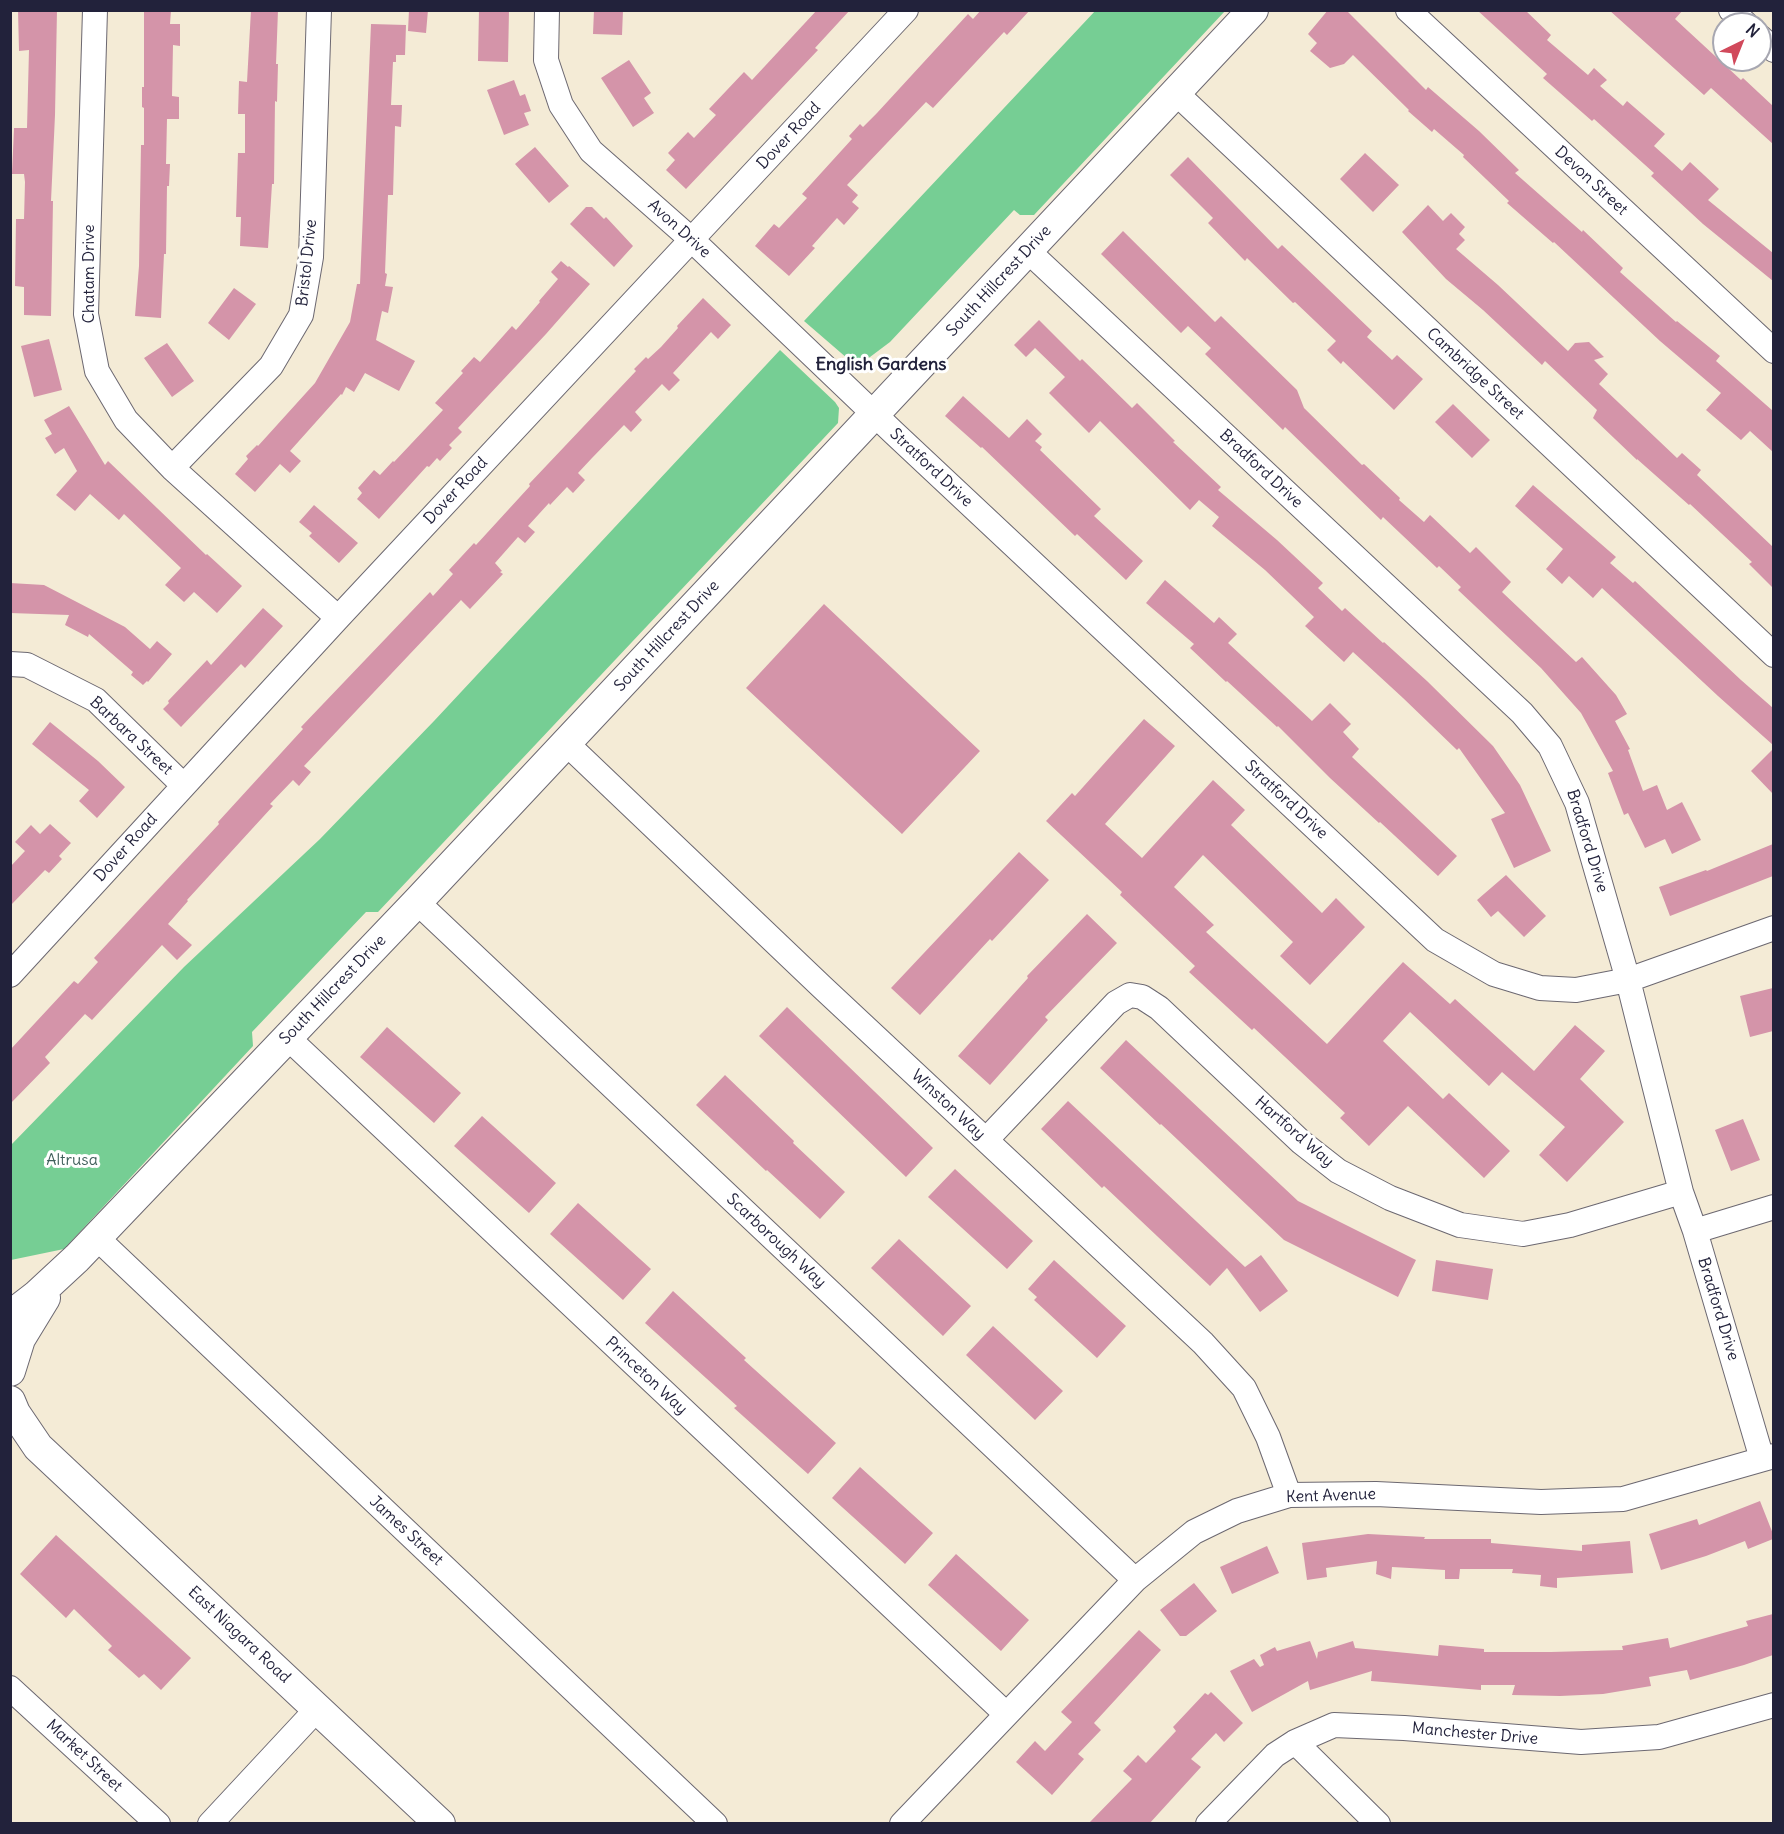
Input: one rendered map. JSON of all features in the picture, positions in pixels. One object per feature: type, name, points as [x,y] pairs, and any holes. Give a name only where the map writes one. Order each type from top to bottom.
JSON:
[{"type":"street","name":"Chatam Drive","points":[[94,10],[86,314],[97,371],[126,420],[172,468],[338,618]]},
{"type":"street","name":"Bristol Drive","points":[[172,468],[271,366],[301,315],[311,257],[319,10]]},
{"type":"street","name":"Avon Drive","points":[[547,10],[546,60],[561,105],[591,151],[692,240],[874,414]]},
{"type":"street","name":"Dover Road","points":[[10,975],[183,784],[906,10]]},
{"type":"street","name":"South Hillcrest Drive","points":[[10,1316],[36,1296],[87,1248],[288,1038],[1253,10]]},
{"type":"street","name":"Devon Street","points":[[1408,10],[1773,351]]},
{"type":"street","name":"Cambridge Street","points":[[1176,93],[1773,655]]},
{"type":"street","name":"Bradford Drive","points":[[1028,251],[1514,705],[1550,746],[1577,803],[1629,980],[1681,1192],[1768,1457]]},
{"type":"street","name":"Stratford Drive","points":[[874,414],[1435,940],[1494,975],[1540,988],[1576,990],[1629,980],[1773,928]]},
{"type":"street","name":"Barbara Street","points":[[10,664],[27,665],[96,700],[183,784]]},
{"type":"street","name":"Winston Way","points":[[566,743],[1203,1343],[1244,1388],[1268,1437],[1289,1495]]},
{"type":"street","name":"Scarborough Way","points":[[417,902],[1135,1580]]},
{"type":"street","name":"Hartford Way","points":[[986,1140],[1103,1016],[1116,1003],[1130,995],[1142,997],[1159,1008],[1301,1142],[1338,1171],[1390,1198],[1460,1225],[1523,1234],[1570,1225],[1681,1192]]},
{"type":"street","name":"Princeton Way","points":[[288,1038],[1005,1714]]},
{"type":"street","points":[[1695,1231],[1773,1207]]},
{"type":"street","name":"South Hillcrest Drive","points":[[10,1371],[20,1339],[36,1311],[87,1248]]},
{"type":"street","name":"James Street","points":[[87,1248],[715,1824]]},
{"type":"street","name":"East Niagara Road","points":[[10,1401],[15,1413],[38,1447],[440,1824]]},
{"type":"street","name":"East Niagara Road","points":[[10,1438],[38,1447]]},
{"type":"street","name":"Kent Avenue","points":[[902,1824],[1135,1580],[1194,1532],[1237,1511],[1289,1495],[1376,1494],[1541,1502],[1623,1499],[1768,1457]]},
{"type":"street","name":"Market Street","points":[[10,1688],[158,1824]]},
{"type":"street","name":"Manchester Drive","points":[[1208,1824],[1275,1755],[1294,1742],[1334,1725],[1404,1728],[1581,1742],[1659,1737],[1773,1705]]},
{"type":"street","points":[[210,1824],[317,1709]]},
{"type":"street","points":[[1294,1742],[1378,1824]]},
{"type":"green space","points":[[1096,10],[1225,11],[1034,215],[1020,215],[1014,210],[890,342],[855,365],[804,321]]},
{"type":"green space","name":"Altrusa","points":[[780,350],[835,402],[839,408],[838,423],[378,912],[366,912],[252,1032],[253,1046],[64,1249],[11,1260],[11,1145],[184,967],[320,839],[434,721]]},
{"type":"building","points":[[18,10],[57,10],[51,201],[53,201],[51,316],[24,315],[24,287],[15,286],[16,219],[24,219],[25,182],[24,174],[12,174],[14,128],[27,128],[29,50],[19,51]]},
{"type":"building","points":[[144,10],[171,10],[170,24],[180,24],[180,46],[173,45],[172,96],[179,97],[179,119],[167,119],[166,164],[170,164],[161,318],[135,316],[139,266],[141,145],[144,145],[142,87],[144,87]]},
{"type":"building","points":[[251,10],[278,10],[274,184],[272,184],[268,248],[240,246],[241,217],[236,217],[238,153],[245,153],[245,114],[238,114],[239,81],[247,82]]},
{"type":"building","points":[[409,10],[428,10],[426,33],[408,31]]},
{"type":"building","points":[[479,10],[509,10],[508,62],[478,61]]},
{"type":"building","points":[[594,10],[623,10],[622,35],[593,34]]},
{"type":"building","points":[[817,10],[850,10],[815,48],[818,50],[686,189],[666,170],[675,160],[668,153],[688,132],[694,138],[716,115],[709,109],[744,72],[752,80]]},
{"type":"building","points":[[981,10],[1030,10],[1007,35],[1004,32],[933,108],[926,102],[847,185],[858,195],[852,202],[859,208],[844,225],[837,218],[812,246],[815,248],[789,276],[755,246],[774,224],[779,228],[807,198],[802,194],[852,139],[849,136],[860,124],[863,127],[877,113],[968,14],[973,19]]},
{"type":"building","points":[[1328,10],[1346,10],[1426,90],[1428,87],[1479,131],[1519,170],[1515,173],[1582,232],[1583,230],[1623,268],[1620,272],[1676,322],[1720,356],[1716,361],[1773,411],[1773,452],[1750,431],[1741,440],[1706,410],[1721,393],[1660,341],[1554,242],[1507,203],[1509,201],[1463,157],[1464,155],[1434,129],[1432,132],[1408,111],[1353,55],[1344,64],[1330,68],[1310,51],[1317,43],[1308,34]]},
{"type":"building","points":[[1477,10],[1525,10],[1551,35],[1547,40],[1588,75],[1594,68],[1607,80],[1600,86],[1623,106],[1627,101],[1665,134],[1654,146],[1682,171],[1690,162],[1719,189],[1708,200],[1773,253],[1773,281],[1703,224],[1651,176],[1654,173],[1594,119],[1592,121],[1543,78],[1547,74]]},
{"type":"building","points":[[1609,10],[1683,10],[1675,19],[1712,53],[1712,72],[1732,72],[1741,80],[1743,78],[1773,106],[1773,144],[1711,88],[1704,95]]},
{"type":"building","points":[[371,24],[406,25],[405,55],[396,55],[396,62],[393,62],[391,105],[402,105],[401,127],[395,126],[393,195],[388,195],[385,286],[393,287],[388,313],[382,311],[376,340],[415,361],[399,391],[365,373],[354,392],[346,387],[342,395],[290,451],[301,461],[290,473],[280,464],[255,492],[235,474],[248,459],[246,456],[258,446],[315,383],[350,322],[357,284],[360,284]]},
{"type":"building","points":[[629,60],[651,93],[644,98],[654,113],[633,127],[601,78]]},
{"type":"building","points":[[514,80],[520,96],[525,94],[531,111],[524,113],[529,125],[504,135],[487,90]]},
{"type":"building","points":[[535,147],[569,186],[549,203],[515,164]]},
{"type":"building","points":[[1365,153],[1399,185],[1373,212],[1340,179]]},
{"type":"building","points":[[1188,157],[1278,249],[1282,245],[1372,331],[1367,337],[1392,360],[1397,355],[1423,379],[1394,410],[1343,361],[1341,364],[1327,350],[1336,341],[1247,258],[1245,261],[1208,223],[1213,218],[1170,175]]},
{"type":"building","points":[[1428,205],[1443,221],[1451,213],[1465,227],[1459,234],[1465,240],[1456,249],[1568,351],[1575,343],[1589,342],[1604,357],[1594,360],[1608,374],[1599,384],[1677,458],[1682,453],[1701,470],[1697,475],[1773,547],[1773,588],[1749,564],[1752,562],[1593,418],[1597,410],[1545,361],[1542,365],[1446,279],[1402,232]]},
{"type":"building","points":[[586,207],[592,207],[604,219],[606,217],[633,246],[614,267],[570,224]]},
{"type":"building","points":[[1123,231],[1215,322],[1221,316],[1297,390],[1304,408],[1362,465],[1364,464],[1400,498],[1399,500],[1424,522],[1430,515],[1470,553],[1476,547],[1511,582],[1502,592],[1576,662],[1582,657],[1616,695],[1627,714],[1615,721],[1630,749],[1628,750],[1643,791],[1657,785],[1667,810],[1682,802],[1701,840],[1672,854],[1665,839],[1645,848],[1628,813],[1624,815],[1608,773],[1613,771],[1581,713],[1541,668],[1458,590],[1461,587],[1439,566],[1437,568],[1383,517],[1381,520],[1285,427],[1283,430],[1205,354],[1211,348],[1188,326],[1181,333],[1101,254]]},
{"type":"building","points":[[561,261],[590,284],[458,428],[462,432],[449,445],[452,448],[440,461],[437,458],[429,467],[427,466],[379,519],[357,499],[362,493],[358,488],[374,470],[380,475],[443,410],[435,403],[463,373],[461,371],[474,357],[480,362],[512,326],[516,330],[558,279],[551,272]]},
{"type":"building","points":[[234,288],[256,304],[229,340],[208,323]]},
{"type":"building","points":[[703,298],[731,325],[718,339],[711,332],[673,373],[680,380],[669,391],[662,384],[635,412],[642,420],[631,432],[624,425],[578,473],[585,480],[573,493],[567,487],[550,505],[549,503],[528,526],[535,532],[525,543],[518,537],[495,563],[503,574],[470,609],[461,600],[304,766],[311,772],[299,786],[293,780],[270,804],[273,806],[168,924],[192,945],[177,960],[162,945],[92,1020],[85,1014],[45,1057],[50,1063],[10,1104],[10,1050],[74,981],[78,984],[98,962],[94,958],[219,824],[218,822],[303,729],[301,727],[430,592],[433,596],[453,574],[449,570],[474,543],[476,545],[530,486],[529,484],[636,371],[634,369],[661,347]]},
{"type":"building","points":[[1039,320],[1132,408],[1137,403],[1175,441],[1173,442],[1221,487],[1218,490],[1323,583],[1318,588],[1342,611],[1345,608],[1384,642],[1493,746],[1520,785],[1551,851],[1514,868],[1491,819],[1505,813],[1459,748],[1457,750],[1353,652],[1344,662],[1305,626],[1314,617],[1265,570],[1212,526],[1219,517],[1199,500],[1190,510],[1100,421],[1089,433],[1049,393],[1065,377],[1035,348],[1026,357],[1014,345]]},
{"type":"building","points":[[49,339],[62,390],[34,397],[21,346]]},
{"type":"building","points":[[167,343],[194,381],[172,397],[144,358]]},
{"type":"building","points":[[963,396],[1009,438],[1027,419],[1042,434],[1035,441],[1042,447],[1040,450],[1101,509],[1094,516],[1143,561],[1126,580],[1077,534],[1075,536],[982,447],[945,416]]},
{"type":"building","points":[[1453,404],[1490,440],[1472,458],[1435,422]]},
{"type":"building","points":[[69,406],[105,465],[108,461],[206,555],[242,586],[217,613],[194,592],[184,602],[165,585],[181,568],[124,514],[119,520],[90,494],[75,511],[56,495],[77,471],[64,448],[55,454],[45,438],[52,434],[44,420]]},
{"type":"building","points":[[1533,485],[1616,557],[1610,563],[1633,583],[1635,581],[1773,708],[1773,745],[1602,588],[1593,598],[1569,576],[1562,584],[1546,569],[1563,549],[1515,506]]},
{"type":"building","points":[[314,505],[358,543],[339,563],[309,536],[312,533],[299,522]]},
{"type":"building","points":[[1165,580],[1214,623],[1219,617],[1237,634],[1228,643],[1312,721],[1330,703],[1351,724],[1343,732],[1359,749],[1352,757],[1457,856],[1438,876],[1330,778],[1278,726],[1226,682],[1190,648],[1194,644],[1146,603]]},
{"type":"building","points":[[10,583],[44,585],[125,627],[150,649],[157,641],[172,654],[143,685],[131,675],[133,672],[89,634],[88,637],[65,625],[69,615],[10,613]]},
{"type":"building","points":[[824,604],[980,751],[902,834],[746,688]]},
{"type":"building","points":[[263,608],[283,626],[245,668],[241,664],[181,727],[163,709],[169,703],[168,701],[207,660],[211,665]]},
{"type":"building","points":[[1144,719],[1175,746],[1105,824],[1142,858],[1213,780],[1245,810],[1231,825],[1322,913],[1336,898],[1365,927],[1310,985],[1280,956],[1293,942],[1203,855],[1174,887],[1214,925],[1206,932],[1327,1044],[1403,962],[1450,1004],[1455,999],[1534,1071],[1575,1025],[1605,1051],[1580,1079],[1624,1122],[1567,1182],[1539,1155],[1565,1127],[1502,1072],[1489,1086],[1410,1012],[1383,1041],[1443,1099],[1449,1093],[1510,1151],[1484,1178],[1408,1106],[1369,1146],[1340,1118],[1345,1113],[1254,1028],[1252,1030],[1189,972],[1195,966],[1120,895],[1122,892],[1046,821],[1072,793],[1075,796]]},
{"type":"building","points":[[50,722],[98,761],[125,787],[97,818],[79,801],[89,790],[32,744]]},
{"type":"building","points":[[1773,749],[1773,794],[1751,771]]},
{"type":"building","points":[[50,824],[71,843],[59,856],[62,859],[49,873],[45,870],[10,906],[10,867],[25,851],[15,842],[31,825],[40,834]]},
{"type":"building","points":[[1773,844],[1773,876],[1670,916],[1659,887],[1707,871]]},
{"type":"building","points":[[1019,852],[1049,880],[992,941],[990,939],[920,1015],[891,988]]},
{"type":"building","points":[[1506,875],[1546,916],[1524,937],[1498,911],[1491,917],[1477,900]]},
{"type":"building","points":[[1087,914],[1117,943],[1045,1017],[1048,1020],[990,1085],[958,1056],[1028,978],[1027,976]]},
{"type":"building","points":[[1773,988],[1773,1031],[1750,1037],[1740,996]]},
{"type":"building","points":[[787,1007],[933,1148],[906,1177],[759,1036]]},
{"type":"building","points":[[387,1027],[461,1093],[434,1123],[360,1057]]},
{"type":"building","points":[[1126,1040],[1298,1201],[1416,1260],[1398,1297],[1284,1240],[1160,1125],[1100,1068]]},
{"type":"building","points":[[725,1075],[845,1192],[820,1219],[696,1105]]},
{"type":"building","points":[[1068,1101],[1245,1267],[1261,1255],[1288,1291],[1260,1312],[1227,1268],[1210,1286],[1041,1129]]},
{"type":"building","points":[[482,1116],[556,1183],[529,1213],[454,1146]]},
{"type":"building","points":[[1743,1119],[1760,1160],[1731,1171],[1715,1130]]},
{"type":"building","points":[[955,1169],[1033,1241],[1007,1269],[928,1197]]},
{"type":"building","points":[[578,1203],[651,1269],[623,1300],[550,1234]]},
{"type":"building","points":[[899,1239],[971,1306],[943,1336],[871,1268]]},
{"type":"building","points":[[1054,1260],[1126,1326],[1097,1358],[1034,1300],[1037,1297],[1028,1289]]},
{"type":"building","points":[[1436,1260],[1493,1269],[1488,1300],[1432,1291]]},
{"type":"building","points":[[673,1291],[746,1358],[744,1360],[836,1443],[808,1474],[734,1408],[737,1406],[645,1323]]},
{"type":"building","points":[[993,1326],[1063,1391],[1035,1420],[966,1355]]},
{"type":"building","points":[[860,1467],[933,1533],[905,1564],[832,1498]]},
{"type":"building","points":[[1760,1501],[1773,1539],[1748,1549],[1745,1541],[1661,1570],[1649,1534],[1697,1519],[1699,1525]]},
{"type":"building","points":[[1368,1534],[1425,1537],[1424,1539],[1491,1539],[1491,1543],[1582,1551],[1582,1545],[1630,1541],[1633,1573],[1557,1578],[1557,1588],[1540,1586],[1541,1575],[1512,1573],[1513,1569],[1460,1569],[1459,1579],[1445,1579],[1445,1570],[1392,1567],[1391,1579],[1376,1574],[1377,1561],[1326,1568],[1327,1577],[1307,1580],[1302,1543]]},
{"type":"building","points":[[56,1535],[191,1658],[161,1690],[144,1674],[139,1678],[108,1650],[112,1646],[74,1609],[66,1618],[20,1574]]},
{"type":"building","points":[[1267,1546],[1279,1573],[1232,1594],[1220,1567]]},
{"type":"building","points":[[956,1554],[1029,1620],[1001,1651],[928,1585]]},
{"type":"building","points":[[1194,1583],[1217,1611],[1186,1636],[1180,1636],[1160,1610]]},
{"type":"building","points":[[1773,1614],[1773,1655],[1690,1680],[1687,1670],[1649,1677],[1651,1686],[1603,1694],[1512,1695],[1515,1685],[1481,1685],[1481,1690],[1371,1681],[1372,1671],[1310,1690],[1308,1681],[1252,1712],[1230,1671],[1254,1659],[1260,1667],[1264,1665],[1260,1655],[1275,1647],[1277,1651],[1310,1641],[1317,1659],[1318,1652],[1353,1641],[1355,1648],[1438,1656],[1439,1645],[1484,1649],[1484,1652],[1623,1650],[1622,1646],[1668,1638],[1670,1648],[1748,1626],[1746,1621]]},
{"type":"building","points":[[1139,1630],[1161,1650],[1094,1723],[1101,1730],[1078,1754],[1084,1759],[1052,1795],[1016,1762],[1035,1741],[1045,1751],[1072,1722],[1061,1712]]},
{"type":"building","points":[[1211,1692],[1243,1723],[1224,1742],[1216,1733],[1191,1759],[1201,1767],[1149,1824],[1088,1824],[1132,1779],[1123,1771],[1138,1755],[1146,1763],[1176,1731],[1173,1727],[1205,1693],[1208,1695]]},
{"type":"district","name":"English Gardens","points":[[881,365]]}]
